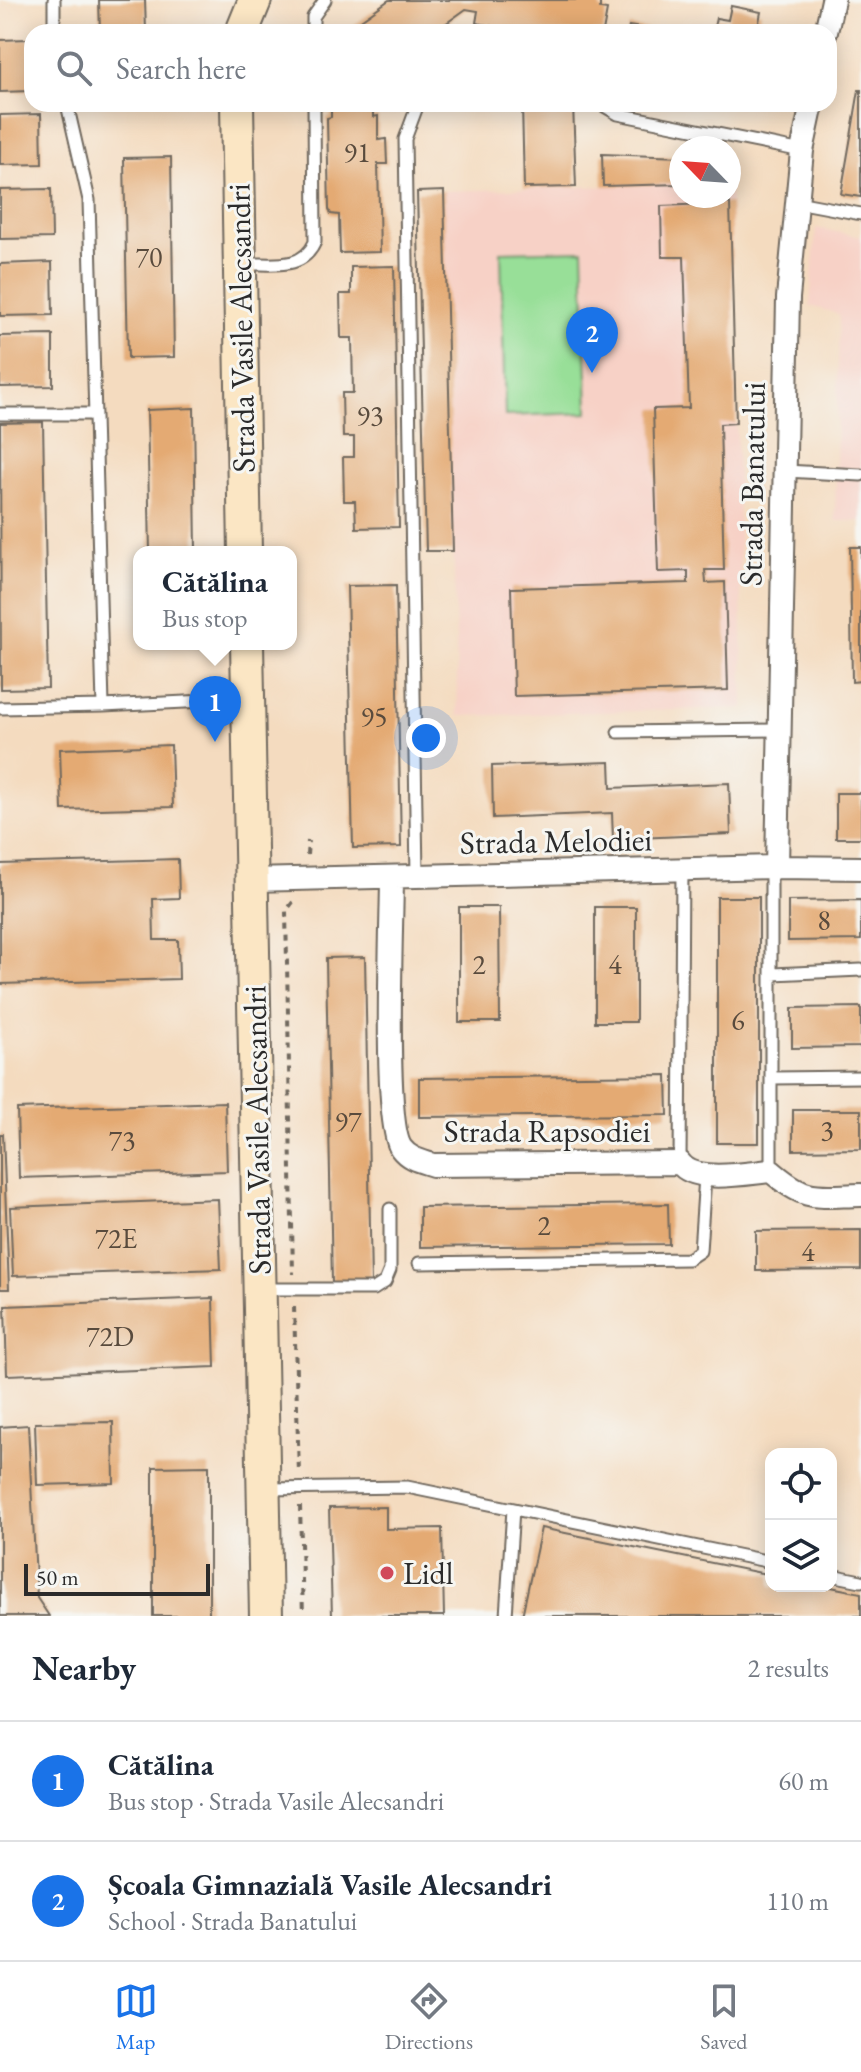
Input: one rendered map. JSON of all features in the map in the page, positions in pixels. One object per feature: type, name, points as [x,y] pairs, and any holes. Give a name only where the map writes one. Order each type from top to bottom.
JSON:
[{"type":"street","points":[[240,0],[242,24]]},
{"type":"street","points":[[245,24],[255,0]]},
{"type":"street","points":[[828,24],[833,0]]},
{"type":"street","name":"Strada Vasile Alecsandri","points":[[237,112],[245,546]]},
{"type":"street","name":"Strada Banatului","points":[[774,867],[788,298],[802,151],[810,112]]},
{"type":"street","name":"Strada Vasile Alecsandri","points":[[247,650],[266,1616]]},
{"type":"street","name":"Strada Melodiei","points":[[252,880],[774,867],[861,868]]},
{"type":"street","name":"Strada Rapsodiei","points":[[392,877],[391,1104],[402,1150],[413,1159],[433,1165],[680,1163],[685,1169],[705,1176]]},
{"type":"street","points":[[705,1176],[771,1171],[800,1193],[861,1195]]},
{"type":"lane","points":[[54,0],[54,24]]},
{"type":"lane","points":[[313,24],[313,17],[325,0]]},
{"type":"lane","points":[[69,112],[89,200],[103,706]]},
{"type":"lane","points":[[240,264],[297,262],[309,256],[315,242],[314,112]]},
{"type":"lane","points":[[415,112],[405,139],[417,876]]},
{"type":"lane","points":[[615,112],[802,151]]},
{"type":"lane","points":[[797,202],[861,214]]},
{"type":"lane","points":[[0,414],[94,414]]},
{"type":"lane","points":[[785,471],[861,475]]},
{"type":"lane","points":[[0,708],[248,699]]},
{"type":"lane","points":[[618,732],[779,730]]},
{"type":"lane","points":[[771,1171],[774,867]]},
{"type":"lane","points":[[680,1163],[682,869]]},
{"type":"lane","points":[[773,974],[861,970]]},
{"type":"lane","points":[[773,1078],[861,1077]]},
{"type":"lane","points":[[419,1263],[688,1259],[700,1251],[703,1238],[705,1176]]},
{"type":"lane","points":[[260,1289],[374,1289],[385,1282],[390,1270],[390,1209]]},
{"type":"lane","points":[[263,1489],[407,1487],[765,1561]]},
{"type":"lane","points":[[506,1616],[513,1509]]},
{"type":"lane","points":[[837,1576],[861,1581]]},
{"type":"path","points":[[294,901],[286,911],[303,1616]]},
{"type":"shaded area","points":[[669,184],[669,208],[731,208],[744,708],[458,716],[444,191]]},
{"type":"shaded area","points":[[816,228],[861,237],[861,521],[835,521],[839,314],[810,306]]},
{"type":"green space","points":[[583,250],[588,413],[505,416],[501,252]]},
{"type":"building","points":[[99,0],[145,0],[146,24],[100,24]]},
{"type":"building","points":[[389,0],[600,0],[600,9],[607,10],[604,24],[482,24],[476,23],[478,11],[466,9],[445,24],[355,24]]},
{"type":"building","points":[[731,6],[761,12],[759,24],[715,24],[716,18],[728,20]]},
{"type":"building","points":[[24,39],[24,91],[0,92],[0,40]]},
{"type":"building","points":[[861,90],[861,197],[841,194]]},
{"type":"building","points":[[331,112],[373,112],[373,117],[378,116],[378,140],[386,139],[387,164],[378,164],[380,252],[340,253],[339,215],[331,214],[329,209],[327,118],[331,117]]},
{"type":"building","points":[[522,112],[573,112],[576,187],[524,188]]},
{"type":"building","points":[[41,114],[42,164],[0,165],[0,115]]},
{"type":"building","points":[[602,154],[669,157],[669,184],[603,186]]},
{"type":"building","points":[[171,157],[174,357],[128,358],[124,158]]},
{"type":"building","points":[[51,189],[52,238],[0,239],[0,190]]},
{"type":"building","points":[[444,191],[453,551],[426,551],[417,192]]},
{"type":"building","points":[[661,206],[730,208],[736,423],[720,424],[724,570],[705,570],[706,583],[725,582],[728,690],[514,696],[511,588],[688,583],[688,571],[658,572],[653,409],[689,408],[684,257],[662,257]]},
{"type":"building","points":[[52,262],[53,315],[0,316],[0,264]]},
{"type":"building","points":[[394,266],[399,527],[356,528],[355,501],[344,501],[343,457],[354,457],[354,437],[343,437],[342,393],[353,393],[352,338],[341,338],[340,294],[351,294],[351,267]]},
{"type":"building","points":[[53,335],[53,386],[0,387],[0,336]]},
{"type":"building","points":[[194,408],[196,546],[150,546],[147,410]]},
{"type":"building","points":[[43,422],[48,688],[1,689],[0,423]]},
{"type":"building","points":[[850,547],[861,547],[861,681],[852,682]]},
{"type":"building","points":[[396,585],[401,847],[353,848],[347,586]]},
{"type":"building","points":[[171,745],[173,807],[62,810],[60,749]]},
{"type":"building","points":[[610,762],[611,788],[729,783],[731,834],[613,839],[612,813],[493,818],[492,766]]},
{"type":"building","points":[[836,793],[861,793],[861,838],[836,838]]},
{"type":"building","points":[[178,859],[179,898],[153,899],[154,940],[178,940],[179,979],[0,984],[0,864]]},
{"type":"building","points":[[717,897],[759,897],[759,1143],[717,1143]]},
{"type":"building","points":[[861,900],[861,940],[788,941],[788,901]]},
{"type":"building","points":[[459,907],[499,907],[500,1022],[459,1022]]},
{"type":"building","points":[[595,907],[636,907],[636,1022],[595,1022]]},
{"type":"building","points":[[365,957],[371,1283],[332,1284],[326,958]]},
{"type":"building","points":[[861,1007],[861,1047],[792,1048],[792,1008]]},
{"type":"building","points":[[667,1075],[668,1115],[419,1117],[419,1078]]},
{"type":"building","points":[[225,1102],[227,1171],[19,1178],[17,1109]]},
{"type":"building","points":[[793,1110],[861,1110],[861,1149],[793,1150]]},
{"type":"building","points":[[0,1134],[3,1134],[9,1289],[0,1289]]},
{"type":"building","points":[[218,1199],[221,1269],[13,1276],[10,1207]]},
{"type":"building","points":[[668,1204],[669,1244],[420,1247],[420,1207]]},
{"type":"building","points":[[861,1230],[861,1270],[756,1271],[756,1231]]},
{"type":"building","points":[[213,1298],[215,1367],[7,1375],[5,1306]]},
{"type":"building","points":[[113,1422],[114,1483],[37,1485],[35,1423]]},
{"type":"building","points":[[28,1425],[37,1598],[49,1616],[0,1616],[0,1427]]},
{"type":"building","points":[[209,1466],[209,1616],[153,1616],[153,1467]]},
{"type":"building","name":"Lidl","points":[[386,1507],[386,1529],[442,1528],[444,1616],[332,1616],[329,1508]]},
{"type":"building","points":[[541,1528],[765,1574],[765,1592],[837,1592],[837,1588],[861,1593],[861,1616],[522,1616]]},
{"type":"place","name":"Școala Gimnazială Vasile Alecsandri","points":[[592,373]]},
{"type":"place","name":"Cătălina","points":[[215,742]]},
{"type":"place","name":"Lidl","points":[[387,1573]]}]
